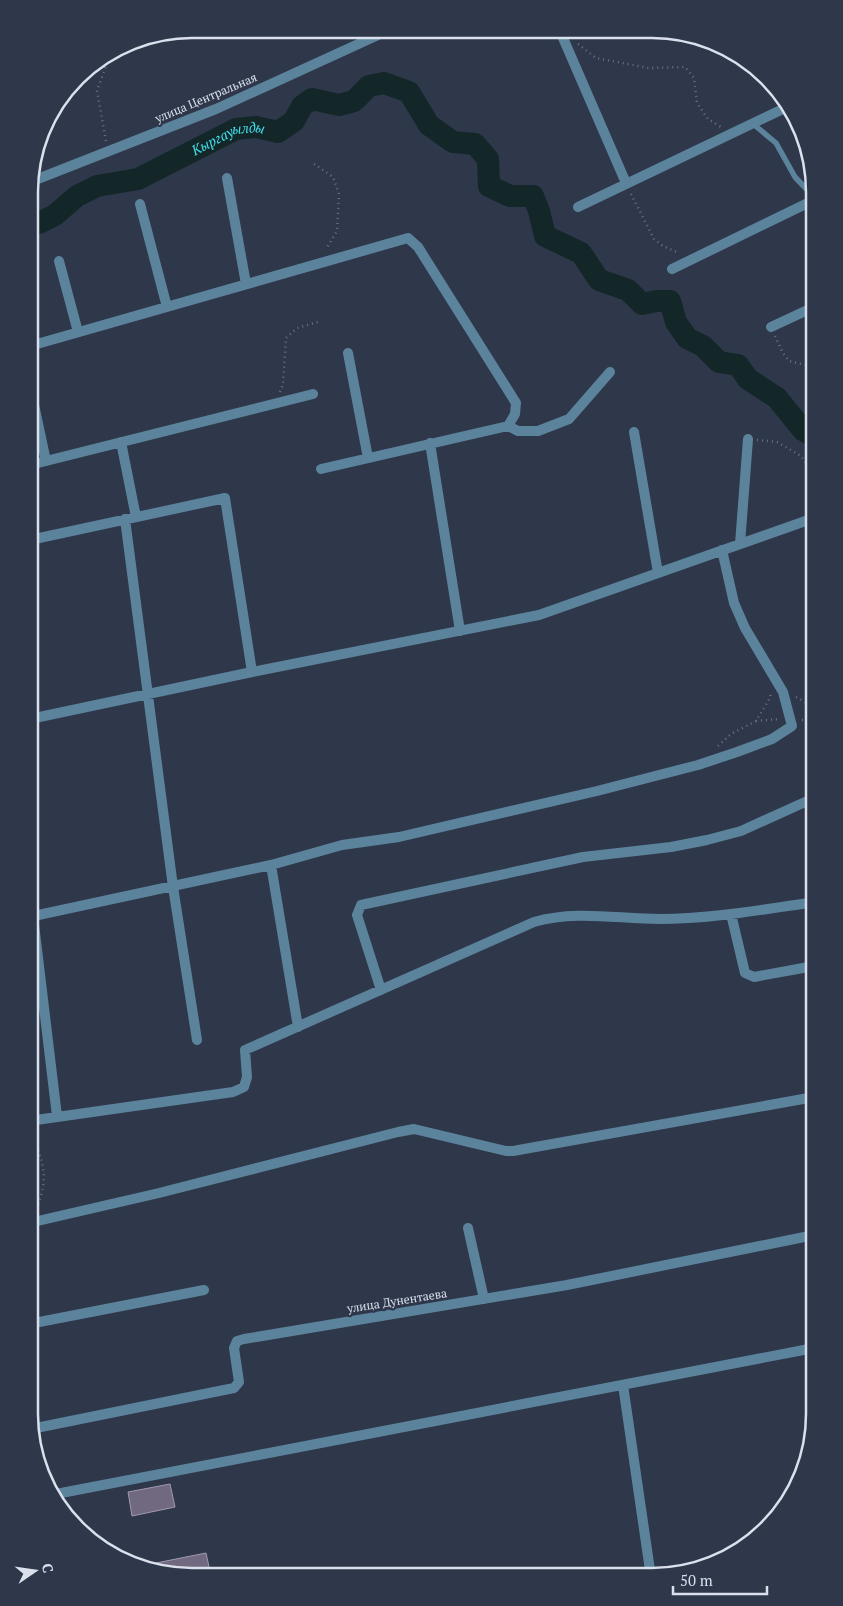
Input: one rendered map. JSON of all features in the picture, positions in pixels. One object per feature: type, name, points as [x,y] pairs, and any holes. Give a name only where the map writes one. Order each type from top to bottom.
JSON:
[{"type":"street","name":"улица Центральная","points":[[39,179],[216,109],[371,38]]},
{"type":"street","points":[[563,38],[626,184]]},
{"type":"street","points":[[578,207],[782,109]]},
{"type":"street","points":[[227,178],[246,284]]},
{"type":"street","points":[[140,204],[167,307]]},
{"type":"street","points":[[672,269],[806,204]]},
{"type":"street","points":[[38,344],[408,238],[418,247],[516,403],[514,414],[508,426]]},
{"type":"street","points":[[59,261],[78,332]]},
{"type":"street","points":[[771,327],[806,311]]},
{"type":"street","points":[[348,353],[368,458]]},
{"type":"street","points":[[321,468],[508,426],[518,431],[538,431],[569,419],[610,372]]},
{"type":"street","points":[[38,463],[313,394]]},
{"type":"street","points":[[38,424],[46,461]]},
{"type":"street","points":[[634,432],[658,573]]},
{"type":"street","points":[[740,544],[748,439]]},
{"type":"street","points":[[121,442],[148,694],[173,887],[197,1040]]},
{"type":"street","points":[[430,443],[460,631]]},
{"type":"street","points":[[38,538],[225,498],[252,672]]},
{"type":"street","points":[[38,717],[252,672],[539,615],[806,521]]},
{"type":"street","points":[[38,915],[271,866],[342,846],[398,837],[597,792],[698,765],[772,739],[792,726],[783,692],[745,628],[734,603],[722,550]]},
{"type":"street","points":[[382,990],[357,914],[361,905],[583,857],[671,847],[708,840],[741,831],[806,802]]},
{"type":"street","points":[[271,866],[298,1027]]},
{"type":"street","points":[[38,1120],[232,1092],[244,1087],[247,1077],[245,1050],[534,922],[577,915],[660,919],[731,914],[805,904]]},
{"type":"street","points":[[731,914],[745,973],[754,977],[805,968]]},
{"type":"street","points":[[38,970],[57,1116]]},
{"type":"street","points":[[38,1220],[159,1193],[414,1129],[506,1151],[513,1151],[805,1099]]},
{"type":"street","points":[[468,1228],[484,1299]]},
{"type":"street","name":"улица Дунентаева","points":[[39,1427],[234,1388],[239,1382],[234,1348],[237,1341],[244,1339],[567,1285],[805,1237]]},
{"type":"street","points":[[38,1322],[204,1290]]},
{"type":"street","points":[[59,1493],[805,1350]]},
{"type":"street","points":[[623,1385],[650,1569]]},
{"type":"lane","points":[[752,123],[776,143],[795,177],[806,188]]},
{"type":"path","points":[[569,38],[596,58],[649,68],[685,68],[694,78],[697,103],[708,119],[731,134]]},
{"type":"path","points":[[107,62],[97,91],[108,152]]},
{"type":"path","points":[[314,164],[333,177],[339,194],[337,231],[317,263]]},
{"type":"path","points":[[626,184],[654,238],[663,246],[693,259]]},
{"type":"path","points":[[273,404],[284,384],[286,338],[297,328],[318,322]]},
{"type":"path","points":[[771,327],[783,353],[789,361],[806,364]]},
{"type":"path","points":[[748,439],[777,442],[801,456],[806,463]]},
{"type":"path","points":[[718,746],[731,734],[756,721],[770,698],[773,673]]},
{"type":"path","points":[[783,692],[806,702]]},
{"type":"path","points":[[38,1150],[44,1168],[45,1182],[38,1204]]},
{"type":"building","points":[[170,1484],[175,1507],[132,1516],[128,1492]]},
{"type":"building","points":[[206,1553],[209,1569],[191,1569],[154,1564]]},
{"type":"waterway","name":"Кыргауылды","points":[[38,223],[55,215],[77,196],[97,186],[138,179],[236,129],[256,127],[278,132],[294,121],[302,106],[312,99],[339,105],[354,101],[369,86],[384,83],[409,92],[429,125],[453,142],[475,144],[488,159],[489,186],[510,196],[533,196],[545,236],[581,253],[599,280],[628,290],[642,304],[670,301],[676,322],[687,338],[703,346],[719,362],[738,365],[748,379],[777,398],[806,432]]}]
